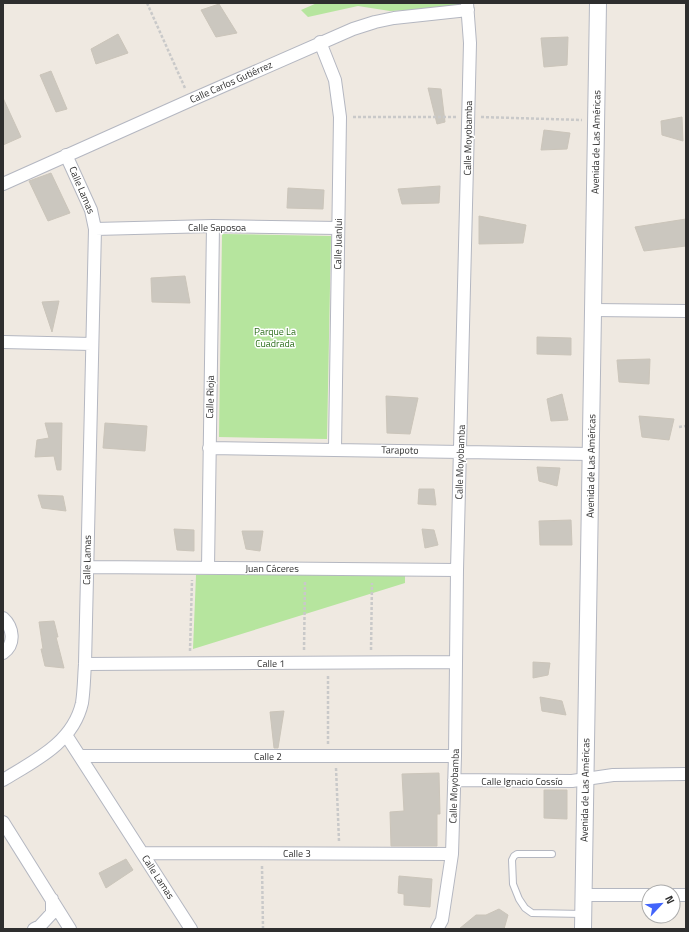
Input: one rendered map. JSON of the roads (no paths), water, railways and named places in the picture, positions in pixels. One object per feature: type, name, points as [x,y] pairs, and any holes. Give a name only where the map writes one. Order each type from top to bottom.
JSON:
[{"type":"street","name":"Avenida de Las Américas","points":[[583,922],[598,3]]},
{"type":"street","name":"Calle Carlos Gutiérrez","points":[[3,184],[320,42],[375,22],[468,7]]},
{"type":"street","name":"Calle Moyobamba","points":[[439,925],[452,854],[455,756],[457,570],[470,43],[468,7]]},
{"type":"street","name":"Calle JuanJui","points":[[320,42],[335,80],[340,117],[335,449]]},
{"type":"street","name":"Calle Lamas","points":[[66,156],[91,210],[95,229],[85,664],[81,704],[75,722],[66,735],[191,929]]},
{"type":"street","name":"Calle Saposoa","points":[[95,229],[213,226],[338,228]]},
{"type":"street","name":"Calle Rioja","points":[[208,568],[213,226]]},
{"type":"street","points":[[594,310],[686,311]]},
{"type":"street","points":[[3,342],[92,344]]},
{"type":"street","name":"Tarapoto","points":[[209,448],[591,454]]},
{"type":"street","name":"Juan Cáceres","points":[[87,567],[457,570]]},
{"type":"street","points":[[3,618],[9,624],[12,638],[10,645],[3,653]]},
{"type":"street","name":"Calle 1","points":[[85,664],[456,662]]},
{"type":"street","points":[[3,780],[41,756],[56,745],[66,735]]},
{"type":"street","name":"Calle 2","points":[[80,756],[455,756]]},
{"type":"street","name":"Calle Ignacio Cossío","points":[[454,780],[572,781],[613,775],[686,774]]},
{"type":"street","points":[[3,822],[70,929]]},
{"type":"street","name":"Calle 3","points":[[142,853],[452,854]]},
{"type":"street","points":[[583,895],[641,895]]},
{"type":"street","points":[[34,929],[40,926],[52,913],[52,898]]},
{"type":"lane","points":[[552,854],[517,854],[514,856],[512,860],[513,884],[519,899],[525,908],[532,913],[583,922]]},
{"type":"park label","name":"Parque La Cuadrada","points":[[275,336]]}]
